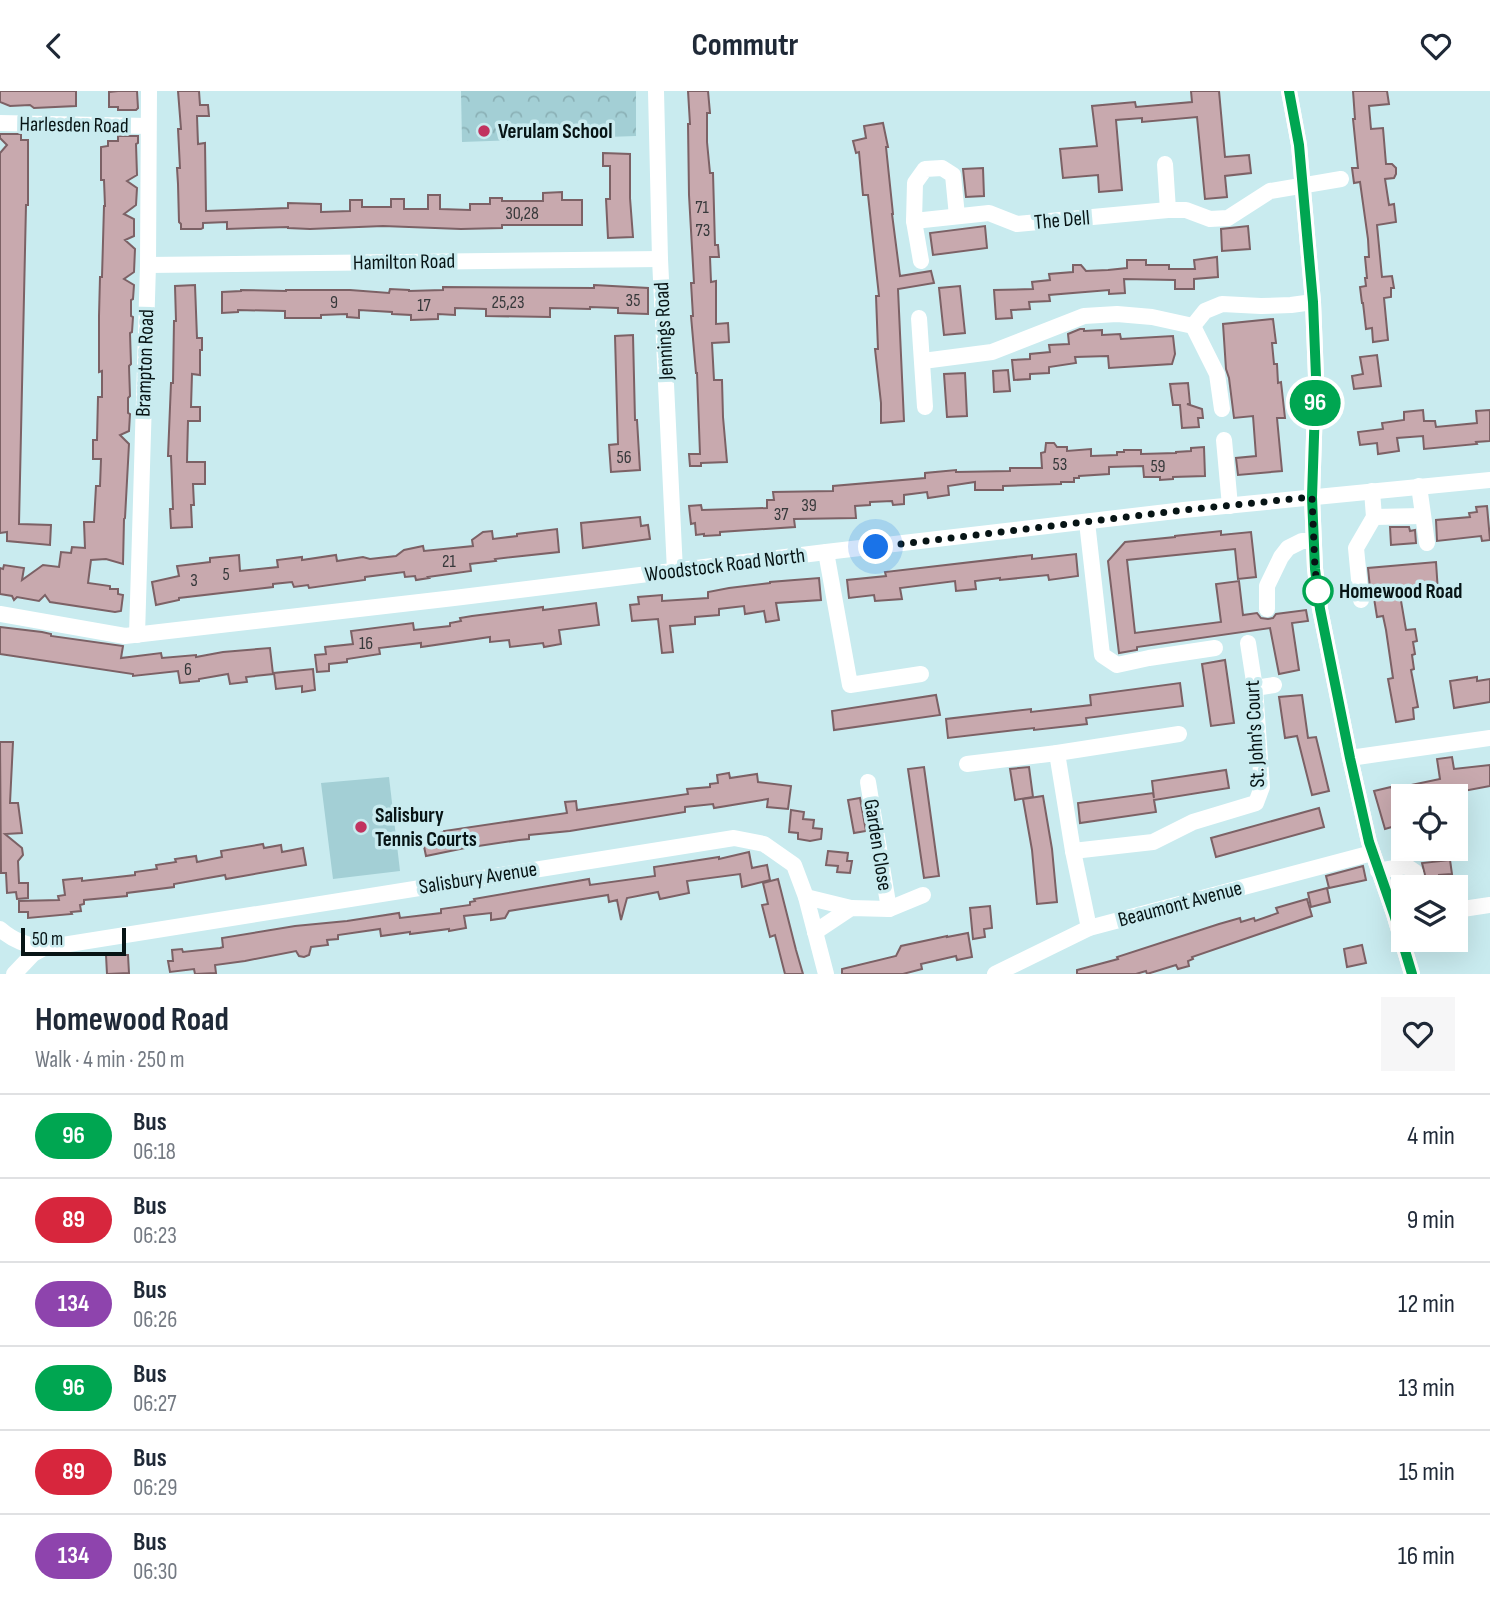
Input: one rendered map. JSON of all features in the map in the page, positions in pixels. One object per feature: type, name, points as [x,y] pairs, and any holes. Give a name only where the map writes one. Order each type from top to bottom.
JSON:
[{"type":"street","name":"Brampton Road","points":[[138,635],[148,265],[149,91]]},
{"type":"street","name":"Jennings Road","points":[[656,91],[660,259],[675,571]]},
{"type":"street","points":[[1289,91],[1299,145],[1313,302],[1316,377],[1312,497],[1315,569],[1320,609],[1372,853],[1391,898]]},
{"type":"street","name":"Harlesden Road","points":[[0,123],[148,126]]},
{"type":"street","points":[[1165,164],[1168,210]]},
{"type":"street","points":[[921,261],[914,221],[915,183],[925,169],[942,168],[953,175],[957,216]]},
{"type":"street","name":"The Dell","points":[[914,221],[989,213],[1017,224],[1168,210],[1186,210],[1210,219],[1228,218],[1270,191],[1341,179]]},
{"type":"street","name":"Hamilton Road","points":[[148,265],[660,259]]},
{"type":"street","points":[[1193,327],[1205,311],[1222,304],[1261,306],[1313,302]]},
{"type":"street","points":[[923,361],[992,352],[1084,317],[1117,314],[1152,317],[1193,327],[1217,374],[1222,409]]},
{"type":"street","points":[[919,318],[925,407]]},
{"type":"street","points":[[1224,440],[1230,506]]},
{"type":"street","points":[[1312,497],[1490,480]]},
{"type":"street","points":[[1419,486],[1427,543]]},
{"type":"street","points":[[1361,600],[1356,548],[1374,517],[1372,491]]},
{"type":"street","name":"Woodstock Road North","points":[[0,614],[125,636],[138,635],[826,552],[1312,497]]},
{"type":"street","points":[[1374,517],[1422,516]]},
{"type":"street","points":[[1087,522],[1102,655],[1117,664],[1215,648]]},
{"type":"street","points":[[1267,609],[1267,586],[1281,557],[1289,548],[1302,541],[1314,541]]},
{"type":"street","points":[[826,552],[844,687],[921,674]]},
{"type":"street","name":"St. John's Court","points":[[1073,851],[1153,842],[1193,823],[1256,803],[1262,787],[1255,688],[1248,643]]},
{"type":"street","points":[[1255,688],[1274,685]]},
{"type":"street","points":[[967,764],[1178,734]]},
{"type":"street","points":[[1350,758],[1490,738]]},
{"type":"street","points":[[1056,753],[1089,928]]},
{"type":"street","name":"Garden Close","points":[[868,782],[889,909]]},
{"type":"street","name":"Salisbury Avenue","points":[[0,929],[15,941],[44,948],[734,838],[764,844],[794,865],[806,897],[826,974]]},
{"type":"street","name":"Beaumont Avenue","points":[[995,974],[1089,928],[1372,853]]},
{"type":"street","points":[[1378,871],[1406,866],[1416,875]]},
{"type":"street","name":"Garden Close","points":[[806,897],[851,908],[889,909],[923,895]]},
{"type":"street","points":[[1468,908],[1490,905]]},
{"type":"street","name":"Garden Close","points":[[815,932],[851,908]]},
{"type":"street","points":[[14,974],[33,954],[44,948]]},
{"type":"street","points":[[1407,952],[1412,974]]},
{"type":"green space","points":[[461,91],[636,91],[636,136],[462,142]]},
{"type":"green space","name":"Salisbury Tennis Courts","points":[[389,777],[400,871],[333,879],[321,783]]},
{"type":"building","points":[[0,91],[76,91],[76,106],[10,106],[0,102]]},
{"type":"building","points":[[137,91],[138,108],[118,110],[118,107],[109,107],[109,92]]},
{"type":"building","points":[[178,91],[199,91],[200,105],[208,105],[209,116],[197,116],[198,144],[205,143],[206,211],[288,208],[288,203],[321,204],[321,212],[350,211],[350,200],[362,200],[362,207],[391,207],[391,199],[404,199],[404,209],[428,209],[428,195],[440,195],[440,209],[470,210],[470,204],[490,204],[490,198],[502,198],[502,201],[543,201],[543,193],[562,192],[562,200],[582,200],[582,225],[502,225],[502,228],[461,229],[383,226],[227,229],[227,222],[203,223],[201,229],[181,229],[177,168],[180,168],[178,129],[181,129]]},
{"type":"building","points":[[688,91],[708,91],[710,113],[707,113],[707,142],[710,173],[713,173],[715,245],[718,245],[719,257],[710,257],[711,282],[716,281],[716,324],[728,323],[729,342],[712,343],[714,380],[722,380],[727,462],[701,463],[701,466],[690,466],[689,454],[700,454],[697,373],[691,316],[691,283],[694,283],[689,195]]},
{"type":"building","points":[[1191,91],[1219,91],[1225,157],[1249,155],[1251,173],[1225,176],[1227,197],[1205,199],[1197,117],[1142,122],[1142,118],[1116,120],[1122,190],[1099,192],[1098,175],[1063,178],[1060,149],[1097,146],[1092,106],[1135,102],[1136,107],[1192,102]]},
{"type":"building","points":[[1353,91],[1387,91],[1389,104],[1369,106],[1371,129],[1383,128],[1386,164],[1392,164],[1396,168],[1394,178],[1385,179],[1389,205],[1394,204],[1396,222],[1377,225],[1382,277],[1392,276],[1394,288],[1391,288],[1391,297],[1384,298],[1388,340],[1373,342],[1372,328],[1366,329],[1360,287],[1366,286],[1365,257],[1369,257],[1360,182],[1354,183],[1352,168],[1358,168]]},
{"type":"building","points":[[883,123],[888,147],[892,214],[900,276],[931,271],[934,283],[898,289],[904,421],[881,423],[875,349],[878,349],[876,296],[879,296],[868,195],[863,195],[859,152],[856,153],[853,141],[866,138],[864,126]]},
{"type":"building","points":[[0,134],[21,134],[21,140],[28,140],[19,524],[51,525],[50,545],[7,541],[7,532],[0,533],[0,153],[7,145],[0,138]]},
{"type":"building","points":[[118,136],[138,136],[137,175],[127,181],[137,188],[136,205],[124,214],[134,219],[134,236],[125,240],[135,249],[134,272],[124,279],[134,285],[131,300],[133,317],[130,333],[129,431],[120,435],[129,444],[123,564],[106,559],[91,560],[88,583],[118,589],[118,594],[123,595],[121,611],[115,612],[50,602],[45,595],[39,601],[17,597],[14,600],[12,596],[0,594],[0,568],[3,569],[4,565],[24,568],[22,580],[43,565],[59,567],[61,552],[71,553],[72,547],[85,548],[84,522],[94,522],[101,459],[93,459],[93,440],[97,440],[98,397],[102,397],[99,316],[105,206],[104,180],[101,180],[101,147],[108,146],[108,141],[118,141]]},
{"type":"building","points":[[603,153],[630,154],[633,237],[608,238],[606,199],[610,199],[610,166],[603,166]]},
{"type":"building","points":[[983,168],[984,196],[966,197],[963,169]]},
{"type":"building","points":[[985,226],[987,248],[933,255],[930,233]]},
{"type":"building","points":[[1248,226],[1250,249],[1222,251],[1221,229]]},
{"type":"building","points":[[1217,257],[1218,277],[1194,279],[1194,289],[1175,289],[1175,280],[1124,279],[1125,293],[1109,294],[1109,290],[1049,295],[1050,301],[1029,302],[1030,309],[1011,310],[1012,318],[996,319],[994,290],[1033,289],[1032,282],[1050,280],[1049,274],[1073,272],[1073,265],[1081,265],[1086,271],[1108,270],[1127,268],[1127,260],[1146,260],[1146,265],[1169,265],[1169,269],[1195,269],[1194,260]]},
{"type":"building","points":[[195,285],[197,338],[202,338],[202,350],[200,375],[192,374],[191,407],[200,407],[200,421],[188,421],[187,462],[205,462],[205,484],[193,484],[192,527],[171,528],[171,456],[168,456],[176,321],[175,286]]},
{"type":"building","points":[[594,285],[648,288],[648,314],[618,313],[618,308],[590,307],[550,308],[550,317],[486,316],[486,309],[455,308],[455,315],[438,314],[438,319],[411,320],[411,315],[359,310],[359,318],[347,317],[347,314],[321,315],[321,318],[285,318],[285,311],[238,310],[222,313],[222,292],[241,290],[350,290],[389,293],[390,289],[594,288]]},
{"type":"building","points":[[960,286],[965,333],[944,335],[939,288]]},
{"type":"building","points":[[1273,319],[1276,343],[1272,343],[1274,364],[1277,364],[1278,383],[1281,382],[1285,418],[1277,418],[1282,471],[1238,475],[1236,458],[1256,456],[1253,416],[1234,418],[1226,369],[1223,324]]},
{"type":"building","points":[[1080,329],[1102,330],[1102,335],[1120,334],[1121,339],[1173,336],[1175,354],[1172,364],[1109,368],[1108,356],[1075,357],[1076,363],[1049,367],[1049,373],[1030,374],[1030,379],[1014,380],[1012,360],[1030,359],[1030,354],[1050,352],[1049,345],[1069,344],[1068,334]]},
{"type":"building","points":[[633,335],[635,420],[640,470],[611,472],[609,445],[618,444],[615,336]]},
{"type":"building","points":[[1377,355],[1381,386],[1354,389],[1352,376],[1363,374],[1360,357]]},
{"type":"building","points":[[1008,370],[1010,391],[994,392],[993,371]]},
{"type":"building","points":[[965,373],[967,416],[947,417],[944,374]]},
{"type":"building","points":[[1188,383],[1190,404],[1187,404],[1202,409],[1203,418],[1198,418],[1199,427],[1182,428],[1180,405],[1173,405],[1170,384]]},
{"type":"building","points":[[1423,410],[1424,421],[1435,421],[1436,427],[1477,423],[1476,411],[1490,410],[1490,441],[1424,449],[1423,436],[1397,438],[1399,451],[1378,454],[1377,443],[1360,445],[1358,432],[1383,429],[1382,423],[1404,420],[1404,412]]},
{"type":"building","points":[[1046,443],[1067,447],[1067,451],[1091,449],[1091,456],[1117,455],[1117,452],[1124,450],[1141,450],[1141,454],[1176,453],[1204,447],[1205,476],[1160,480],[1160,477],[1144,477],[1143,466],[1109,467],[1109,474],[1079,476],[1074,478],[1074,482],[1061,484],[1003,486],[1003,490],[975,490],[975,482],[948,486],[949,495],[928,498],[927,492],[904,495],[904,504],[893,505],[892,501],[870,502],[870,505],[855,506],[856,518],[794,519],[795,527],[720,532],[720,535],[704,536],[696,535],[695,523],[691,524],[689,506],[701,505],[702,510],[767,508],[767,500],[774,500],[773,492],[833,491],[833,486],[925,478],[925,473],[956,470],[1010,471],[1010,468],[1042,468],[1041,453],[1045,452]]},
{"type":"building","points":[[1487,506],[1490,540],[1482,541],[1481,536],[1437,541],[1436,520],[1470,517],[1469,513],[1477,512],[1476,507]]},
{"type":"building","points":[[640,517],[641,526],[648,525],[650,539],[583,548],[581,523]]},
{"type":"building","points":[[1390,527],[1409,527],[1410,531],[1415,530],[1416,543],[1391,545]]},
{"type":"building","points":[[557,529],[559,552],[495,559],[496,561],[470,564],[471,571],[416,580],[415,576],[405,577],[404,572],[309,588],[308,585],[294,587],[292,582],[273,584],[273,587],[179,598],[156,605],[152,582],[179,576],[177,566],[210,562],[210,558],[239,555],[240,571],[278,567],[277,560],[302,557],[302,560],[336,555],[337,561],[363,557],[370,559],[396,556],[404,550],[423,546],[424,551],[473,546],[472,540],[483,532],[492,531],[493,539]]},
{"type":"building","points":[[1221,531],[1221,535],[1251,532],[1256,577],[1238,579],[1235,549],[1127,560],[1135,633],[1221,622],[1216,584],[1239,581],[1243,615],[1257,613],[1261,618],[1268,619],[1276,614],[1306,610],[1308,621],[1292,623],[1299,670],[1279,674],[1270,628],[1137,647],[1137,650],[1119,653],[1108,561],[1125,542]]},
{"type":"building","points":[[1076,554],[1078,576],[1049,580],[1048,575],[975,581],[976,589],[956,591],[955,581],[900,588],[902,599],[875,601],[874,595],[849,598],[847,580],[886,576],[885,572],[1032,555],[1032,559]]},
{"type":"building","points":[[1436,562],[1438,592],[1400,595],[1406,630],[1415,629],[1417,641],[1413,642],[1414,669],[1411,670],[1418,707],[1413,708],[1414,719],[1396,722],[1388,679],[1393,678],[1386,630],[1383,616],[1377,617],[1374,598],[1371,598],[1368,568]]},
{"type":"building","points":[[819,578],[821,600],[776,603],[779,620],[766,622],[764,611],[745,614],[744,606],[719,609],[719,615],[695,617],[695,624],[670,626],[673,652],[662,653],[658,619],[632,621],[630,605],[639,604],[638,597],[662,595],[662,601],[708,598],[708,592],[729,588]]},
{"type":"building","points":[[596,603],[599,625],[559,630],[561,644],[510,647],[509,640],[490,642],[490,637],[421,647],[421,643],[379,648],[380,654],[329,664],[329,671],[317,672],[315,655],[326,654],[325,647],[353,644],[351,631],[413,623],[414,630],[450,626],[450,623],[461,621],[460,618],[472,616]]},
{"type":"building","points":[[0,627],[123,646],[121,658],[161,653],[162,658],[196,657],[270,648],[273,674],[246,677],[247,682],[230,684],[228,674],[180,683],[178,671],[133,676],[0,654]]},
{"type":"building","points":[[1225,660],[1234,723],[1211,726],[1202,664]]},
{"type":"building","points":[[313,669],[315,690],[302,692],[302,686],[276,689],[274,673]]},
{"type":"building","points":[[1477,677],[1477,681],[1490,679],[1490,702],[1454,708],[1450,681]]},
{"type":"building","points":[[1180,683],[1183,706],[1086,718],[1087,724],[948,738],[946,719],[1091,705],[1090,695]]},
{"type":"building","points":[[936,695],[940,715],[834,730],[832,711]]},
{"type":"building","points":[[1302,695],[1308,738],[1316,737],[1329,791],[1312,795],[1297,736],[1285,738],[1279,697]]},
{"type":"building","points":[[0,742],[13,742],[10,803],[18,803],[22,833],[5,834],[22,848],[23,855],[18,861],[19,883],[28,883],[28,898],[17,899],[16,892],[7,893],[6,873],[1,873]]},
{"type":"building","points":[[1452,757],[1454,769],[1490,765],[1490,786],[1468,790],[1468,784],[1416,784],[1440,779],[1437,759]]},
{"type":"building","points":[[924,767],[939,876],[924,878],[908,769]]},
{"type":"building","points":[[1029,767],[1033,797],[1015,800],[1010,769]]},
{"type":"building","points":[[1226,770],[1229,788],[1154,800],[1156,812],[1080,823],[1078,803],[1153,793],[1154,798],[1152,781]]},
{"type":"building","points":[[729,773],[730,778],[757,774],[758,782],[791,786],[788,809],[767,807],[768,799],[714,808],[713,804],[685,807],[685,812],[529,835],[529,839],[426,856],[422,837],[444,831],[567,813],[565,802],[576,801],[577,810],[688,794],[687,789],[710,787],[710,784],[718,783],[717,775]]},
{"type":"building","points":[[1391,787],[1391,827],[1385,829],[1374,791]]},
{"type":"building","points":[[1043,796],[1057,902],[1037,904],[1032,850],[1023,799]]},
{"type":"building","points":[[860,798],[866,831],[854,833],[848,800]]},
{"type":"building","points":[[1319,808],[1324,827],[1216,857],[1211,838]]},
{"type":"building","points":[[791,810],[804,812],[803,819],[814,820],[813,828],[822,829],[821,839],[798,839],[798,833],[789,832]]},
{"type":"building","points":[[263,844],[264,848],[281,845],[282,852],[303,848],[306,865],[226,879],[225,875],[174,884],[174,887],[127,893],[127,896],[84,900],[84,904],[80,905],[81,911],[71,912],[72,914],[28,918],[28,912],[19,912],[19,901],[59,900],[58,896],[65,895],[63,880],[82,878],[82,881],[135,875],[135,872],[157,869],[156,865],[176,862],[175,859],[196,856],[197,862],[222,857],[221,851]]},
{"type":"building","points":[[828,851],[848,853],[847,861],[852,861],[850,873],[837,872],[838,866],[826,865]]},
{"type":"building","points":[[749,852],[752,868],[767,865],[770,880],[742,887],[740,874],[687,881],[689,893],[660,899],[658,892],[627,898],[621,920],[617,900],[609,902],[608,895],[509,911],[505,918],[491,920],[491,913],[464,916],[466,928],[449,931],[381,936],[380,929],[338,935],[338,939],[327,940],[328,945],[311,947],[309,955],[304,957],[299,956],[296,951],[215,965],[216,973],[195,974],[194,969],[170,972],[168,961],[173,961],[172,950],[182,949],[183,952],[220,948],[223,947],[222,938],[399,913],[400,918],[441,913],[441,909],[470,905],[474,899],[589,879],[590,885],[655,876],[654,867],[719,859]]},
{"type":"building","points":[[1450,861],[1452,874],[1425,875],[1422,863]]},
{"type":"building","points":[[1363,866],[1366,880],[1329,888],[1326,876]]},
{"type":"building","points":[[778,879],[803,974],[785,974],[775,935],[770,937],[762,905],[768,904],[763,883]]},
{"type":"building","points":[[1327,888],[1330,902],[1311,907],[1308,893]]},
{"type":"building","points":[[1307,899],[1312,916],[1192,957],[1193,959],[1188,961],[1189,966],[1178,969],[1176,965],[1147,974],[1146,971],[1136,974],[1077,974],[1077,970],[1118,959],[1117,957],[1219,924],[1240,918],[1241,922],[1254,918],[1255,921],[1278,913],[1276,908]]},
{"type":"building","points":[[990,906],[992,928],[984,929],[985,937],[973,939],[970,908]]},
{"type":"building","points":[[968,933],[972,957],[957,960],[956,956],[921,964],[922,969],[903,974],[842,974],[842,969],[896,956],[901,946]]},
{"type":"building","points":[[1362,945],[1366,963],[1347,967],[1344,949]]},
{"type":"building","points":[[106,955],[128,955],[129,973],[107,974]]},
{"type":"bus line","name":"96","points":[[1289,91],[1299,145],[1313,302],[1316,377],[1312,497],[1315,569],[1320,609],[1369,842],[1412,974]]},
{"type":"place","name":"Verulam School","points":[[484,131]]},
{"type":"place","name":"Homewood Road","points":[[1318,591]]},
{"type":"place","name":"Salisbury Tennis Courts","points":[[361,827]]},
{"type":"route","points":[[876,547],[1312,497],[1318,591]]}]
